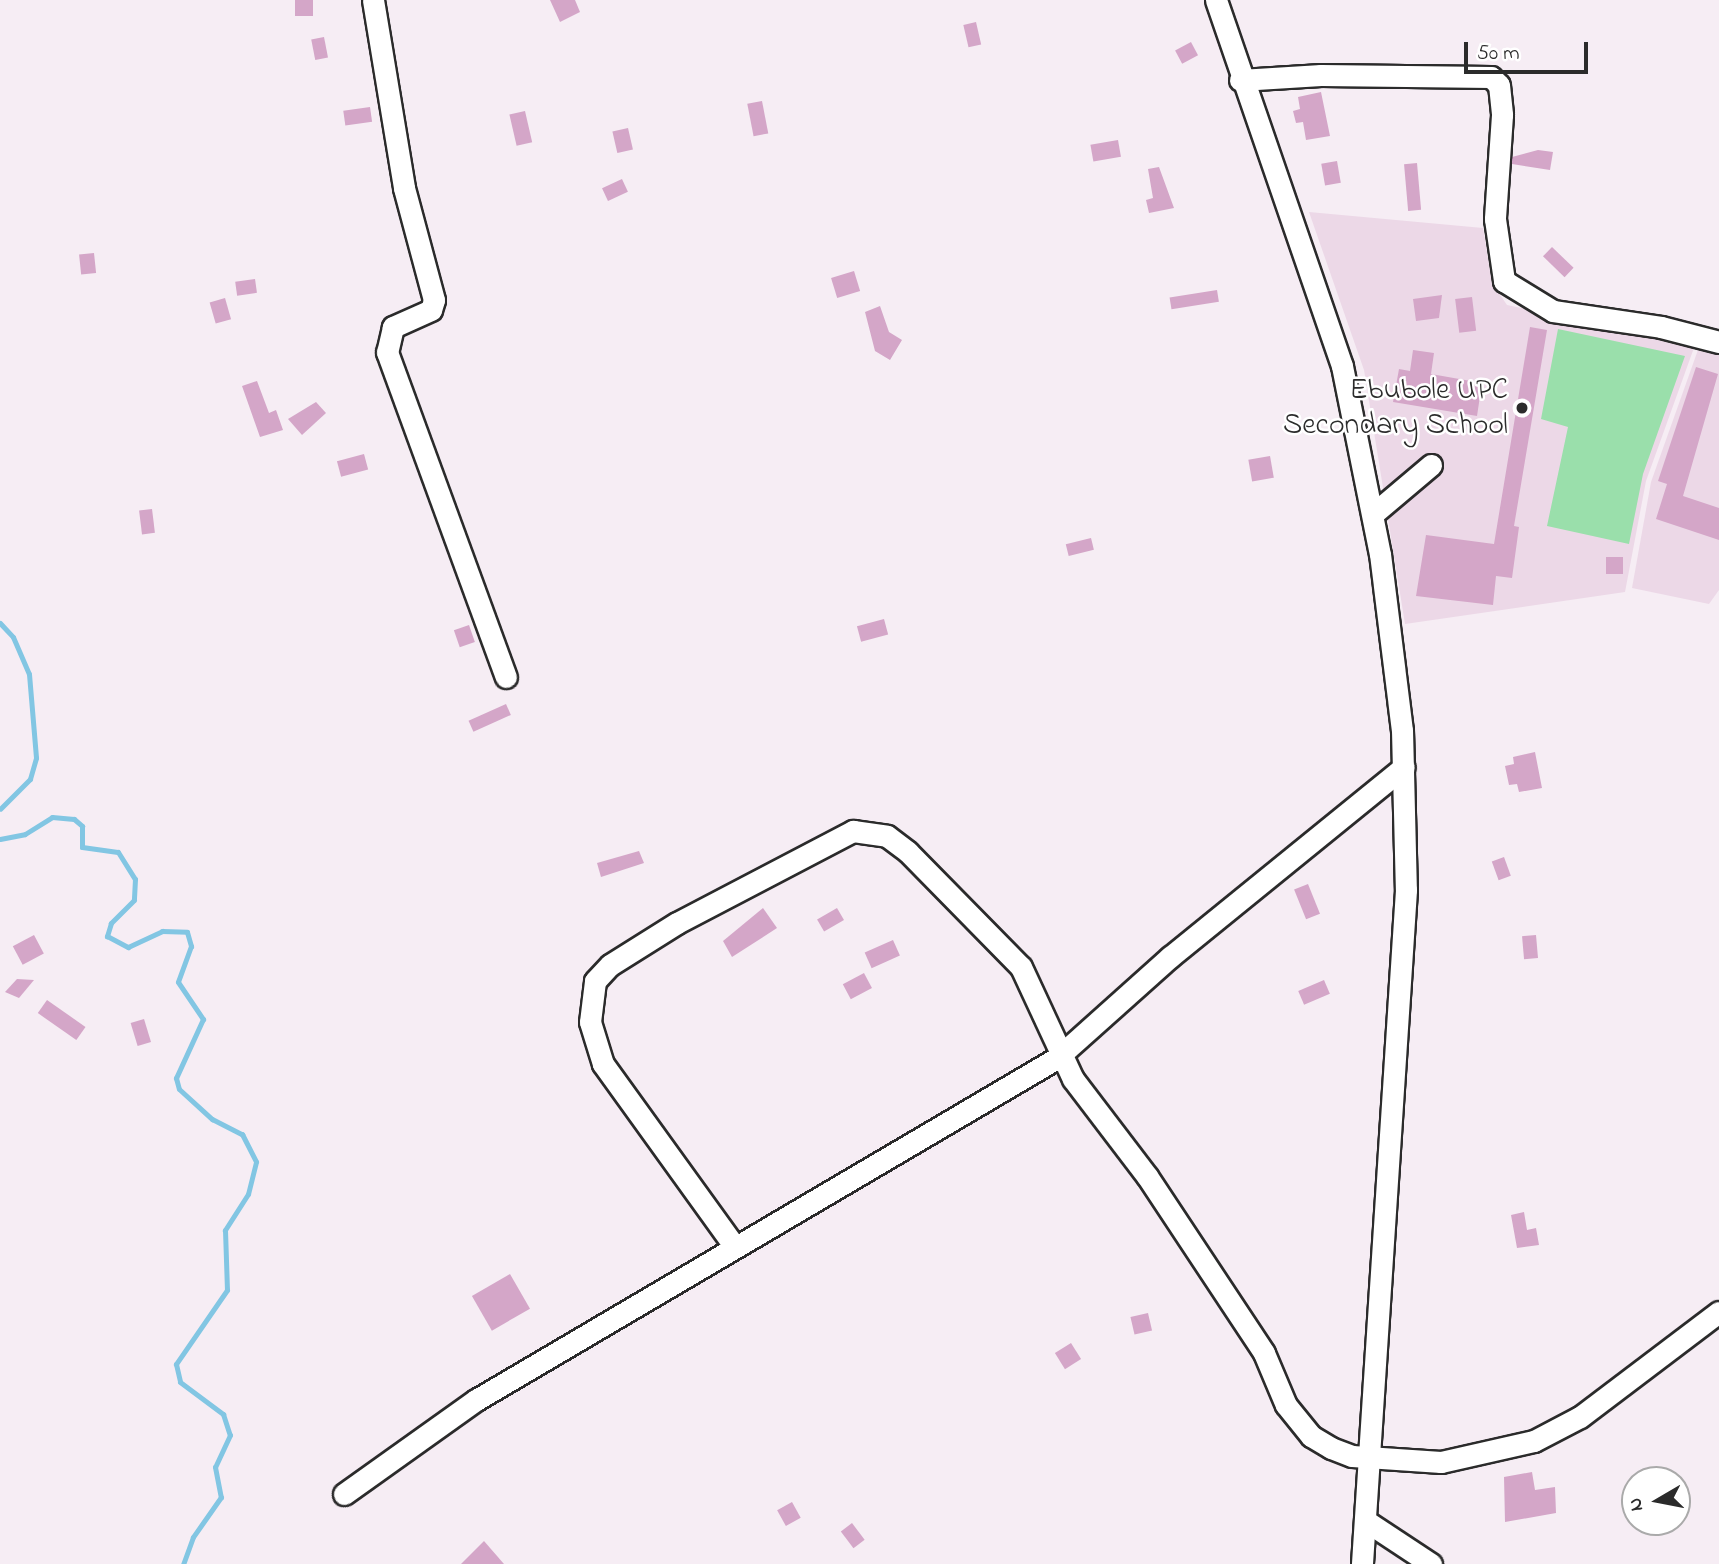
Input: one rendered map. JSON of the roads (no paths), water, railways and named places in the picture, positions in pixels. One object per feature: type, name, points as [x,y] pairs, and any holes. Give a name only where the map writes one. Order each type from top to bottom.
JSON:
[{"type":"street","points":[[373,0],[404,188],[434,300],[432,310],[393,327],[387,352],[506,677]]},
{"type":"street","points":[[1216,0],[1240,80],[1342,366],[1373,514],[1404,767],[1404,941],[1362,1564]]},
{"type":"street","points":[[1240,80],[1321,75],[1491,77],[1499,85],[1502,115],[1495,219],[1504,281],[1553,312],[1661,327],[1719,342]]},
{"type":"street","points":[[1373,514],[1431,464]]},
{"type":"street","points":[[344,1494],[476,1400],[1061,1055],[1170,957],[1404,767]]},
{"type":"street","points":[[735,1247],[685,1172],[617,1087],[594,1042],[592,999],[598,974],[677,923],[853,831],[887,836],[932,872],[1021,967],[1061,1055],[1264,1353],[1297,1422],[1331,1448],[1409,1463],[1459,1460],[1556,1432],[1719,1312]]},
{"type":"street","points":[[1366,1521],[1431,1564]]},
{"type":"waterway","points":[[0,623],[13,637],[29,674],[36,758],[30,779],[0,809]]},
{"type":"waterway","points":[[0,839],[25,834],[52,817],[74,819],[82,826],[82,847],[118,852],[135,879],[134,900],[111,923],[107,936],[128,947],[162,931],[187,932],[191,946],[178,982],[203,1019],[176,1078],[179,1089],[212,1119],[242,1134],[256,1162],[248,1194],[225,1230],[227,1290],[176,1364],[180,1382],[223,1414],[230,1435],[215,1467],[221,1497],[193,1537],[183,1564]]},
{"type":"place","name":"Ebubole UPC Secondary School","points":[[1522,408]]}]
